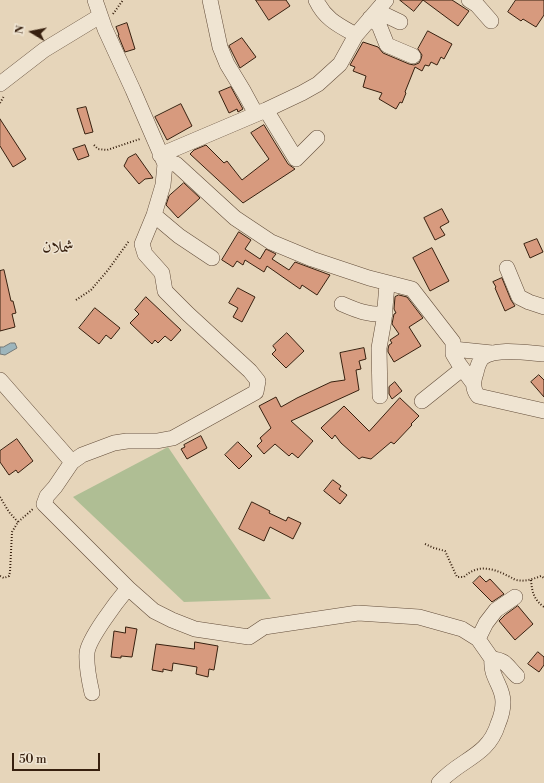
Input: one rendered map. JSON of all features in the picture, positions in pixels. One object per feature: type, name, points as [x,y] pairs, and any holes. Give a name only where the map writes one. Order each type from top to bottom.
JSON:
[{"type":"street","points":[[95,0],[100,16],[163,159],[164,180],[154,215],[142,244],[145,254],[162,273],[165,291],[250,371],[258,381],[256,392],[173,438],[157,441],[127,441],[114,443],[82,456],[72,462],[47,496],[44,504],[128,588],[154,611],[195,629],[250,636],[264,627],[358,614],[419,617],[462,629],[478,639],[492,659],[491,667],[493,676],[501,691],[503,701],[502,711],[495,734],[489,743],[478,754],[451,771],[439,783]]},
{"type":"street","points":[[210,0],[220,48],[227,64],[244,92],[296,159],[317,138]]},
{"type":"street","points":[[316,0],[321,11],[338,25],[356,35]]},
{"type":"street","points":[[469,0],[477,5],[491,21]]},
{"type":"street","points":[[163,159],[318,84],[340,64],[356,35],[378,10]]},
{"type":"street","points":[[378,10],[400,22]]},
{"type":"street","points":[[378,10],[379,25],[387,45],[413,56]]},
{"type":"street","points":[[0,84],[44,50],[100,16]]},
{"type":"street","points":[[163,159],[176,164],[235,218],[271,242],[312,259],[387,284],[412,289],[453,342],[453,354],[473,383]]},
{"type":"street","points":[[154,215],[179,236],[212,258]]},
{"type":"street","points":[[507,268],[519,297],[544,307]]},
{"type":"street","points":[[380,396],[379,348],[385,314],[387,284]]},
{"type":"street","points":[[342,304],[360,312],[372,315],[385,314]]},
{"type":"street","points":[[544,311],[544,319]]},
{"type":"street","points":[[453,348],[492,353],[506,352],[544,354]]},
{"type":"street","points":[[492,353],[482,359],[477,368],[473,383],[474,391],[478,396],[544,411]]},
{"type":"street","points":[[422,401],[462,369]]},
{"type":"street","points":[[0,380],[72,462]]},
{"type":"street","points":[[92,693],[88,676],[87,651],[91,640],[128,588]]},
{"type":"street","points":[[478,639],[496,610],[515,597]]},
{"type":"street","points":[[492,659],[499,659],[505,662],[517,676]]},
{"type":"path","points":[[94,145],[98,149],[107,150],[139,139],[151,133]]},
{"type":"path","points":[[76,300],[91,290],[134,235],[145,234]]},
{"type":"path","points":[[0,497],[9,512],[18,522]]},
{"type":"path","points":[[0,576],[4,578],[9,576],[12,532],[18,522],[34,509],[44,504]]},
{"type":"path","points":[[425,544],[445,551],[457,577],[464,577],[468,573],[478,568],[489,568],[514,580],[531,580],[541,576],[544,578]]},
{"type":"path","points":[[531,580],[534,598],[544,607]]},
{"type":"green space","points":[[168,447],[271,599],[184,602],[73,497]]},
{"type":"water","points":[[15,343],[17,348],[5,355],[0,354],[0,347]]},
{"type":"building","points":[[256,0],[286,0],[290,6],[269,20]]},
{"type":"building","points":[[400,0],[423,0],[414,11]]},
{"type":"building","points":[[423,0],[452,0],[469,11],[458,26]]},
{"type":"building","points":[[516,0],[544,0],[544,15],[536,27],[523,19],[521,21],[508,12]]},
{"type":"building","points":[[127,23],[135,49],[125,52],[116,27]]},
{"type":"building","points":[[428,31],[452,44],[444,59],[441,57],[437,65],[431,62],[429,66],[425,65],[422,71],[415,67],[402,103],[400,102],[396,109],[379,99],[382,93],[363,87],[366,76],[353,71],[355,67],[350,65],[363,42],[378,47],[383,53],[414,65],[419,63],[421,59],[422,55],[418,49]]},
{"type":"building","points":[[242,38],[256,57],[240,68],[229,46]]},
{"type":"building","points":[[231,87],[243,109],[238,112],[237,109],[229,113],[219,92]]},
{"type":"building","points":[[181,104],[192,126],[167,140],[155,117]]},
{"type":"building","points":[[86,107],[93,132],[85,134],[77,109]]},
{"type":"building","points":[[0,119],[26,159],[13,167],[0,146]]},
{"type":"building","points":[[264,125],[288,164],[295,169],[243,203],[190,154],[194,150],[206,145],[224,163],[227,161],[242,180],[269,159],[251,133]]},
{"type":"building","points":[[85,145],[89,156],[78,160],[73,149]]},
{"type":"building","points":[[136,154],[153,178],[145,179],[139,184],[124,166],[128,158]]},
{"type":"building","points":[[184,183],[200,198],[178,218],[166,205],[169,196]]},
{"type":"building","points":[[442,209],[449,222],[440,227],[445,235],[435,240],[424,218]]},
{"type":"building","points":[[239,232],[251,240],[245,249],[260,259],[266,249],[276,254],[272,259],[289,270],[295,262],[330,275],[317,295],[302,285],[300,289],[267,266],[264,272],[245,260],[243,265],[237,261],[233,267],[222,260]]},
{"type":"building","points":[[537,239],[543,252],[530,258],[524,244]]},
{"type":"building","points":[[432,248],[449,281],[430,291],[413,258]]},
{"type":"building","points":[[4,270],[11,301],[13,301],[16,313],[12,314],[15,327],[0,331],[0,271]]},
{"type":"building","points":[[502,278],[515,306],[505,311],[493,282]]},
{"type":"building","points":[[238,288],[255,297],[242,322],[233,317],[238,308],[229,303]]},
{"type":"building","points":[[399,295],[407,297],[423,318],[409,327],[421,346],[394,362],[388,352],[388,349],[389,345],[392,343],[390,340],[399,334],[392,324],[394,314],[396,313],[394,309],[395,297]]},
{"type":"building","points":[[146,297],[181,330],[171,341],[165,336],[158,343],[155,340],[152,344],[130,323],[139,314],[135,310]]},
{"type":"building","points":[[95,308],[120,328],[111,339],[106,335],[99,344],[79,328]]},
{"type":"building","points":[[287,333],[304,351],[286,368],[272,354],[276,350],[273,346]]},
{"type":"building","points":[[364,348],[366,359],[359,361],[361,369],[356,370],[359,390],[291,421],[313,441],[298,458],[292,453],[289,456],[275,444],[264,454],[257,446],[262,441],[260,438],[271,428],[259,406],[276,397],[281,407],[331,382],[345,380],[340,353]]},
{"type":"building","points":[[539,375],[544,380],[544,397],[531,382]]},
{"type":"building","points":[[395,382],[402,391],[392,399],[389,394],[389,387]]},
{"type":"building","points":[[400,398],[419,416],[394,444],[391,442],[371,459],[362,457],[359,459],[341,443],[335,435],[332,439],[321,428],[344,406],[369,431]]},
{"type":"building","points":[[201,436],[207,448],[187,459],[181,449],[185,447],[184,445]]},
{"type":"building","points":[[17,439],[33,461],[18,473],[16,470],[9,475],[0,462],[0,451]]},
{"type":"building","points":[[238,442],[252,456],[239,469],[225,455]]},
{"type":"building","points":[[333,480],[341,486],[339,489],[347,495],[340,504],[324,491]]},
{"type":"building","points":[[252,502],[270,511],[269,513],[286,521],[288,517],[301,523],[293,539],[270,527],[264,541],[239,529]]},
{"type":"building","points":[[480,576],[486,582],[490,579],[504,594],[492,602],[473,583]]},
{"type":"building","points":[[518,606],[533,624],[515,640],[499,621]]},
{"type":"building","points":[[126,627],[137,629],[132,657],[111,657],[114,631],[125,633]]},
{"type":"building","points":[[195,642],[218,646],[214,670],[209,669],[208,677],[196,674],[197,667],[173,663],[172,671],[163,669],[163,672],[152,670],[156,644],[194,649]]},
{"type":"building","points":[[538,652],[544,657],[544,665],[539,672],[528,664]]},
{"type":"district","name":"شملان","points":[[58,248]]}]
